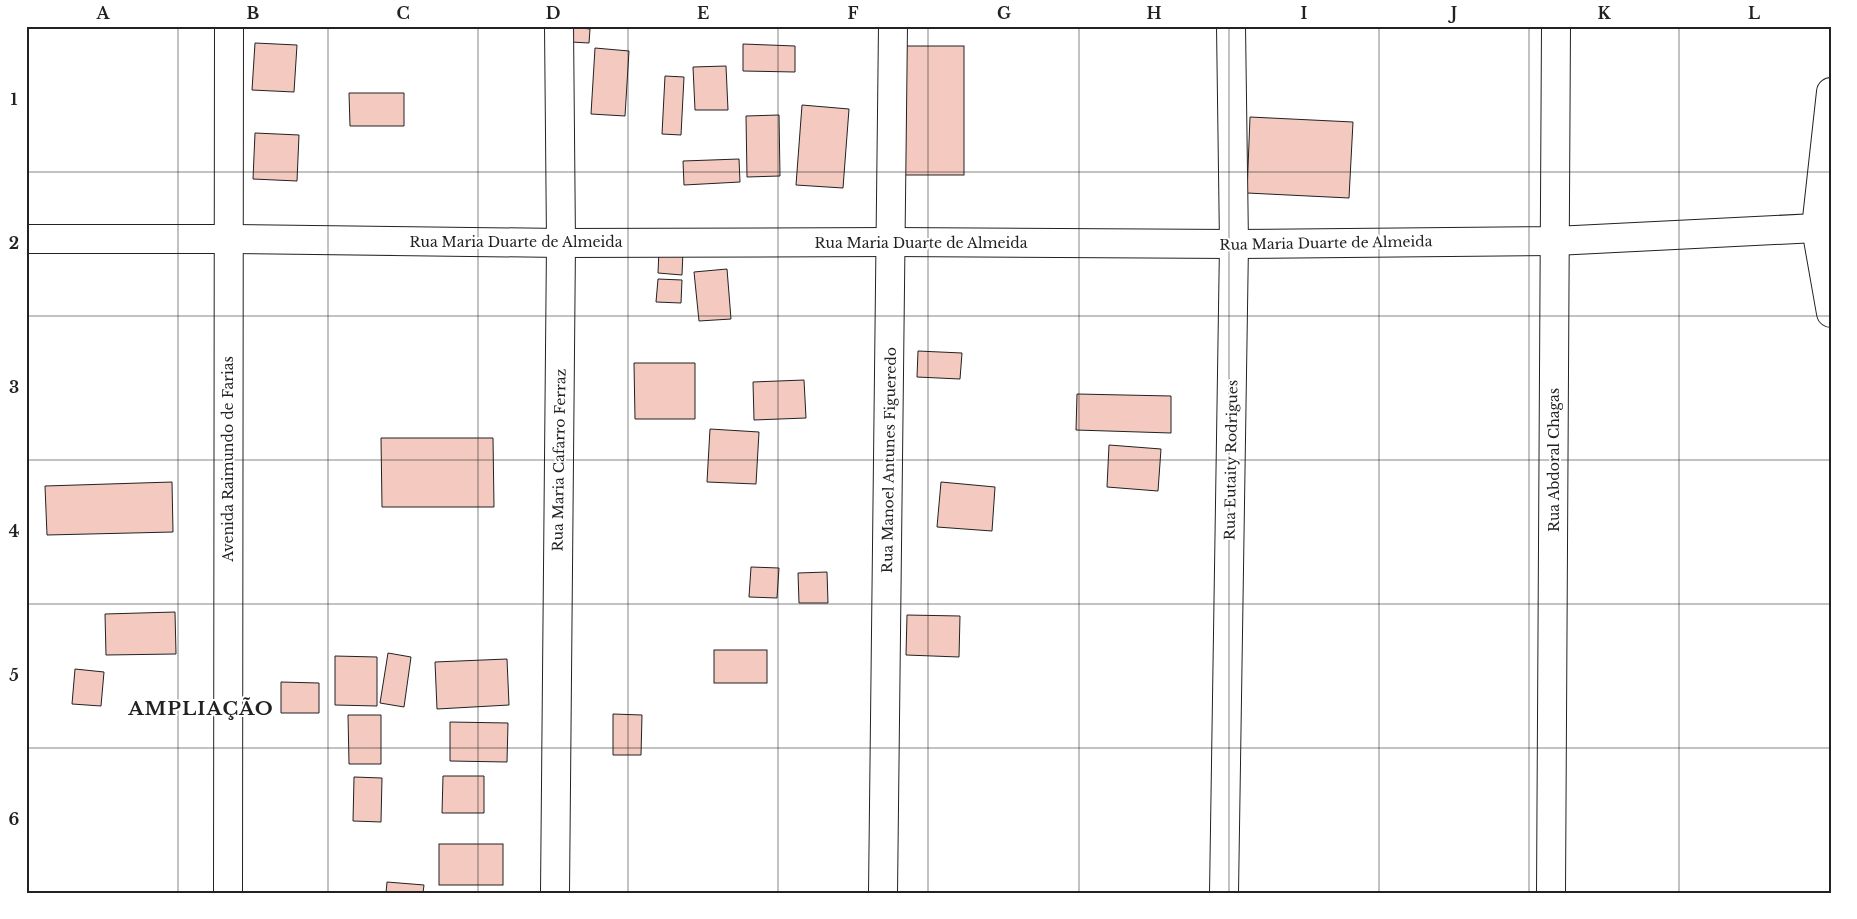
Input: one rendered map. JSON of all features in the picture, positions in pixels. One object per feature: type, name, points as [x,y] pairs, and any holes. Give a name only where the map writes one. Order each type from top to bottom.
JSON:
[{"type":"street","name":"Avenida Raimundo de Farias","points":[[228,893],[229,26]]},
{"type":"street","name":"Rua Maria Cafarro Ferraz","points":[[555,893],[561,243],[559,26]]},
{"type":"street","name":"Rua Manoel Antunes Figueredo","points":[[883,893],[893,26]]},
{"type":"street","name":"Rua Eutaity Rodrigues","points":[[1224,893],[1234,244],[1232,26]]},
{"type":"street","name":"Rua Abdoral Chagas","points":[[1551,893],[1556,26]]},
{"type":"street","points":[[1831,92],[1816,228],[1831,313]]},
{"type":"street","name":"Rua Maria Duarte de Almeida","points":[[26,239],[228,239],[561,243],[1234,244],[1555,241],[1816,228]]},
{"type":"building","points":[[572,27],[590,29],[589,43],[571,42]]},
{"type":"building","points":[[255,43],[297,45],[294,92],[252,90]]},
{"type":"building","points":[[743,44],[795,46],[795,72],[743,71]]},
{"type":"building","points":[[905,46],[964,46],[964,175],[905,175]]},
{"type":"building","points":[[595,48],[629,51],[625,116],[591,114]]},
{"type":"building","points":[[726,66],[728,110],[695,110],[693,67]]},
{"type":"building","points":[[665,76],[684,77],[681,135],[662,134]]},
{"type":"building","points":[[349,93],[404,93],[404,126],[350,126]]},
{"type":"building","points":[[802,105],[849,109],[843,188],[796,185]]},
{"type":"building","points":[[779,115],[780,176],[747,177],[746,116]]},
{"type":"building","points":[[1250,117],[1353,122],[1349,198],[1247,193]]},
{"type":"building","points":[[255,133],[299,135],[297,181],[253,179]]},
{"type":"building","points":[[739,159],[740,182],[684,185],[683,161]]},
{"type":"building","points":[[659,250],[683,251],[682,275],[658,273]]},
{"type":"building","points":[[727,269],[731,319],[699,321],[694,272]]},
{"type":"building","points":[[658,279],[682,280],[681,303],[656,302]]},
{"type":"building","points":[[918,351],[962,353],[960,379],[917,377]]},
{"type":"building","points":[[634,363],[695,363],[695,419],[635,419]]},
{"type":"building","points":[[804,380],[806,418],[754,420],[753,382]]},
{"type":"building","points":[[1077,394],[1171,396],[1171,433],[1076,430]]},
{"type":"building","points":[[710,429],[759,432],[756,484],[707,482]]},
{"type":"building","points":[[381,438],[493,438],[494,507],[382,507]]},
{"type":"building","points":[[1109,445],[1161,449],[1158,491],[1107,487]]},
{"type":"building","points":[[172,482],[173,532],[47,535],[45,486]]},
{"type":"building","points":[[941,482],[995,487],[992,531],[937,527]]},
{"type":"building","points":[[751,567],[779,568],[777,598],[749,597]]},
{"type":"building","points":[[827,572],[828,603],[799,603],[798,573]]},
{"type":"building","points":[[175,612],[176,654],[106,655],[105,614]]},
{"type":"building","points":[[907,615],[960,616],[959,657],[906,655]]},
{"type":"building","points":[[714,650],[767,650],[767,683],[714,683]]},
{"type":"building","points":[[388,653],[411,657],[404,707],[380,703]]},
{"type":"building","points":[[335,656],[377,657],[377,706],[335,705]]},
{"type":"building","points":[[507,659],[509,705],[437,709],[435,662]]},
{"type":"building","points":[[75,669],[104,672],[101,706],[72,704]]},
{"type":"building","points":[[281,682],[319,683],[319,713],[281,713]]},
{"type":"building","points":[[613,714],[642,715],[641,755],[613,755]]},
{"type":"building","points":[[348,715],[381,715],[381,764],[349,764]]},
{"type":"building","points":[[450,722],[508,723],[507,762],[450,761]]},
{"type":"building","points":[[443,776],[484,776],[484,813],[442,813]]},
{"type":"building","points":[[354,777],[382,778],[381,822],[353,821]]},
{"type":"building","points":[[439,844],[503,844],[503,885],[439,885]]},
{"type":"building","points":[[387,882],[424,885],[423,893],[386,893]]},
{"type":"district","name":"AMPLIAÇÃO","points":[[201,708]]}]
